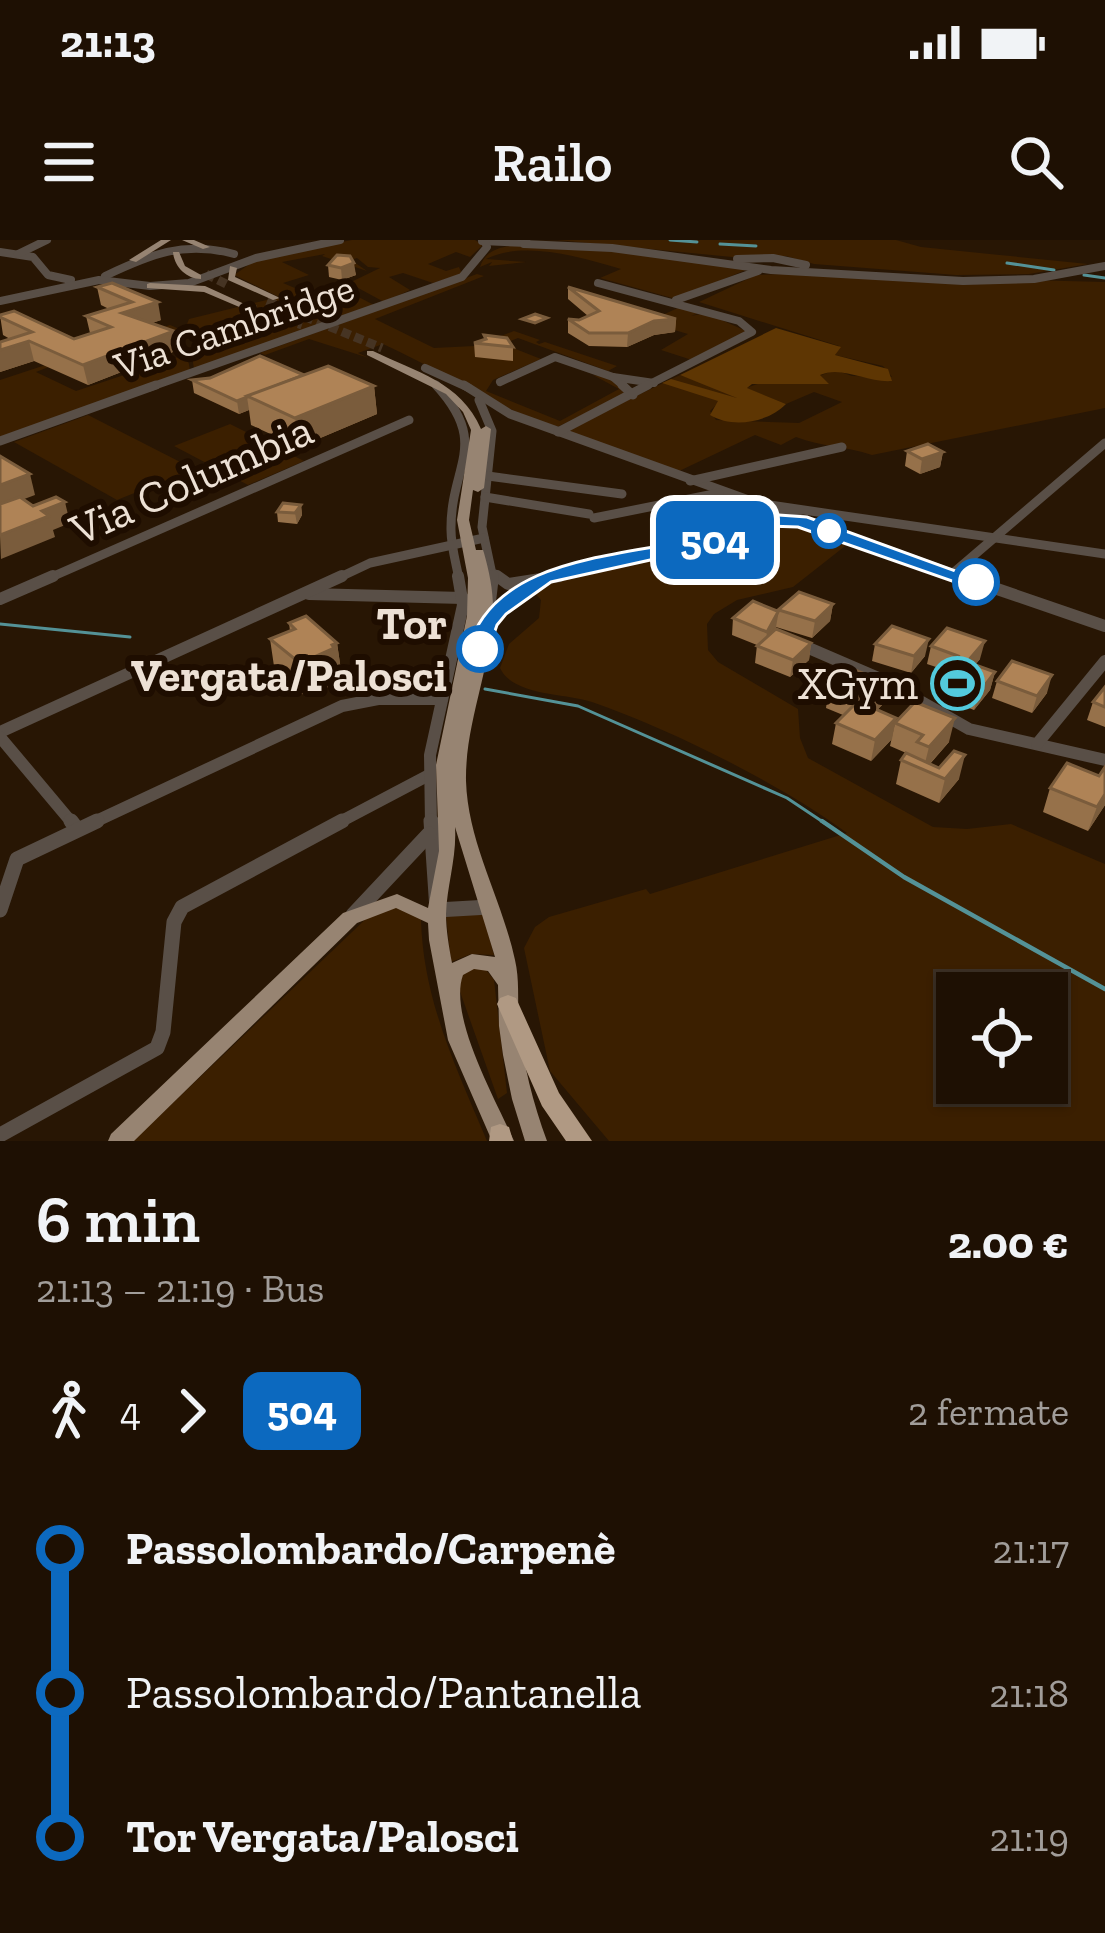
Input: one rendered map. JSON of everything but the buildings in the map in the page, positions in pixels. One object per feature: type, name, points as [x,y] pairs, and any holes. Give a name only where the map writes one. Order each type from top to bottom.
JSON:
[{"type":"highway","points":[[508,997],[550,1100],[580,1141]]},
{"type":"main road","points":[[133,260],[167,240]]},
{"type":"main road","points":[[186,240],[206,247]]},
{"type":"main road","points":[[181,254],[184,269],[202,276]]},
{"type":"main road","points":[[234,267],[231,278],[262,302]]},
{"type":"main road","points":[[151,286],[209,290],[262,302]]},
{"type":"main road","points":[[224,286],[262,302]]},
{"type":"main road","points":[[376,351],[428,374],[464,405],[476,430],[463,514],[475,582],[474,616],[447,740],[443,789],[448,858],[438,915],[440,962],[458,1040],[501,1139]]},
{"type":"main road","points":[[469,540],[485,577],[486,624],[468,702],[458,784],[468,842],[506,960],[515,1069],[536,1141]]},
{"type":"main road","points":[[119,1141],[350,918],[397,901],[438,915]]},
{"type":"main road","points":[[450,1000],[452,973],[475,961],[498,967],[508,997]]},
{"type":"street","points":[[17,254],[47,240]]},
{"type":"street","points":[[2,298],[90,279],[166,250],[206,247],[259,254],[329,240]]},
{"type":"street","points":[[2,298],[80,283],[151,286],[195,281],[340,240]]},
{"type":"street","points":[[483,241],[513,245],[531,241],[771,270],[794,266]]},
{"type":"street","name":"Via Cambridge","points":[[0,441],[462,278],[487,247],[483,241]]},
{"type":"street","name":"Via Cambridge","points":[[477,257],[513,245]]},
{"type":"street","points":[[0,252],[38,259],[58,279],[90,279]]},
{"type":"street","points":[[233,253],[234,267]]},
{"type":"street","points":[[702,310],[692,303],[699,295],[748,266],[988,280],[1046,278],[1105,264]]},
{"type":"street","points":[[2,298],[35,282],[44,268]]},
{"type":"street","points":[[119,270],[129,283]]},
{"type":"street","points":[[557,432],[751,336],[752,329],[744,323],[598,283]]},
{"type":"street","points":[[660,298],[699,295]]},
{"type":"street","points":[[500,382],[555,357],[639,389]]},
{"type":"street","points":[[428,374],[446,375],[518,418],[750,503],[773,502],[1105,554]]},
{"type":"street","points":[[613,377],[639,389]]},
{"type":"street","points":[[475,395],[493,428]]},
{"type":"street","points":[[489,908],[438,915],[429,775],[464,598],[469,540],[485,497],[493,428],[500,418],[518,418]]},
{"type":"street","name":"Via Columbia","points":[[0,599],[409,420]]},
{"type":"street","points":[[952,574],[1105,443]]},
{"type":"street","points":[[689,482],[842,447]]},
{"type":"street","points":[[488,476],[622,494]]},
{"type":"street","points":[[485,497],[591,516],[720,493]]},
{"type":"street","points":[[736,499],[761,518]]},
{"type":"street","points":[[750,503],[761,518]]},
{"type":"street","points":[[469,540],[495,574],[510,584],[720,539],[761,518],[800,521],[1105,626]]},
{"type":"street","points":[[77,829],[0,735],[380,559],[469,540]]},
{"type":"street","points":[[486,624],[495,574]]},
{"type":"street","points":[[486,624],[509,600],[540,580]]},
{"type":"street","points":[[303,594],[464,598]]},
{"type":"street","points":[[781,638],[869,673],[962,727],[1105,760]]},
{"type":"street","points":[[1037,744],[1105,661]]},
{"type":"street","points":[[0,910],[6,867],[77,829],[306,722],[365,700],[442,699]]},
{"type":"street","points":[[0,1135],[157,1048],[163,1033],[174,922],[182,907],[429,775]]},
{"type":"street","points":[[350,918],[430,833]]},
{"type":"shaded area","points":[[352,240],[475,240],[483,245],[470,257],[456,252],[428,264],[446,271],[459,267],[462,274],[433,283],[403,273],[389,277],[410,290],[384,302],[349,283],[380,268],[368,267],[357,258],[351,260],[367,271],[322,256],[325,254],[282,262],[309,275],[283,283],[309,294],[345,290],[374,305],[194,369],[192,356],[200,349],[185,351],[144,333],[170,325],[184,331],[162,337],[189,348],[217,337],[187,324],[189,319],[279,297],[234,275],[257,259]]},
{"type":"shaded area","points":[[557,240],[896,240],[921,247],[1088,264],[1029,274],[956,275],[814,264],[786,256],[732,257]]},
{"type":"shaded area","points":[[534,244],[726,262],[748,269],[676,299],[600,278],[621,269],[552,252],[501,253],[486,259],[526,262],[489,266],[492,262],[480,267],[483,259],[495,250]]},
{"type":"shaded area","points":[[477,274],[484,276],[375,319],[434,348],[474,346],[514,331],[540,340],[539,344],[617,366],[608,371],[518,338],[503,344],[541,359],[493,380],[486,391],[560,421],[619,389],[593,375],[611,378],[628,393],[555,428],[383,344],[358,353],[369,358],[309,339],[260,353]]},
{"type":"shaded area","points":[[756,275],[1105,282],[1105,408],[872,455],[796,437],[781,445],[755,435],[675,473],[569,433],[569,428],[680,375],[739,396],[719,402],[710,411],[716,420],[799,423],[842,402],[814,392],[786,404],[746,388],[763,382],[824,382],[819,376],[835,370],[852,376],[892,377],[883,366],[835,355],[839,346],[699,302]]},
{"type":"shaded area","points":[[680,307],[699,313],[691,316],[706,313],[746,331],[695,361],[661,350],[688,334],[647,322]]},
{"type":"shaded area","points":[[776,328],[841,347],[835,355],[888,369],[892,381],[828,372],[820,375],[829,384],[752,384],[747,388],[786,404],[770,415],[740,422],[710,415],[718,401],[662,383],[671,379],[737,398],[680,375]]},
{"type":"shaded area","points":[[94,349],[36,372],[76,391],[187,354],[190,370],[0,437],[0,380]]},
{"type":"shaded area","points":[[88,415],[194,469],[117,500],[14,442]]},
{"type":"shaded area","points":[[230,424],[304,461],[248,485],[174,446]]},
{"type":"shaded area","points":[[720,497],[747,508],[750,519],[687,541],[657,510]]},
{"type":"shaded area","points":[[768,524],[793,524],[849,543],[793,587],[737,600],[714,614],[707,624],[708,650],[718,662],[798,709],[800,738],[808,758],[933,827],[1011,824],[1105,864],[1105,1141],[609,1141],[550,1071],[524,948],[535,927],[549,917],[646,889],[650,894],[847,833],[758,777],[690,742],[623,713],[528,689],[507,677],[500,668],[509,644],[539,618],[541,600],[532,590],[733,541]]},
{"type":"shaded area","points":[[401,905],[421,919],[435,1005],[487,1141],[133,1141],[373,912]]},
{"type":"shaded area","points":[[482,911],[494,955],[471,954],[451,962],[446,916]]},
{"type":"shaded area","points":[[483,966],[494,980],[507,1093],[498,1099],[457,983],[460,973]]},
{"type":"waterway","points":[[670,240],[697,242]]},
{"type":"waterway","points":[[720,244],[756,246]]},
{"type":"waterway","points":[[1007,263],[1054,270]]},
{"type":"waterway","points":[[1084,275],[1105,278]]},
{"type":"waterway","points":[[0,624],[130,637]]},
{"type":"waterway","points":[[485,689],[578,706],[787,798],[826,824]]},
{"type":"waterway","points":[[822,821],[904,877],[1105,989]]},
{"type":"tunnel","points":[[206,274],[228,285]]},
{"type":"tunnel","points":[[267,301],[382,348]]},
{"type":"tunnel","points":[[247,307],[302,325]]},
{"type":"bus line","name":"504","points":[[480,649],[486,624],[519,592],[544,578],[720,539],[764,520],[800,521],[976,582]]},
{"type":"place","name":"Tor Vergata/Palosci","points":[[480,649]]},
{"type":"place","name":"XGym","points":[[957,683]]}]
